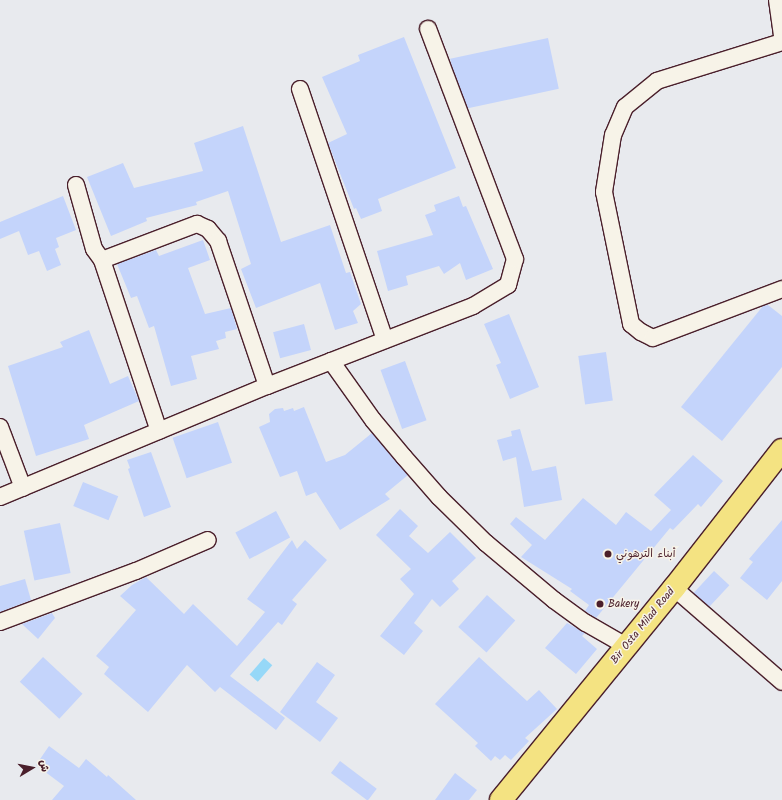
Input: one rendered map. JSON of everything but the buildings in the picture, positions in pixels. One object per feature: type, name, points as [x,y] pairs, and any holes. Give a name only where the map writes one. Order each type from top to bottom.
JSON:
[{"type":"main road","name":"Bir Osta Milad Road","points":[[501,800],[674,588],[782,450]]},
{"type":"street","points":[[776,0],[782,36]]},
{"type":"street","points":[[0,497],[267,386],[473,306],[508,285],[515,260],[428,29]]},
{"type":"street","points":[[782,42],[657,81],[625,107],[613,135],[604,192],[631,324],[641,332],[653,338],[782,288]]},
{"type":"street","points":[[300,89],[386,340]]},
{"type":"street","points":[[76,185],[94,250],[102,260],[159,431]]},
{"type":"street","points":[[102,260],[197,224],[208,229],[218,241],[267,386]]},
{"type":"street","points":[[331,361],[373,420],[404,457],[438,497],[480,538],[561,605],[586,623],[626,646]]},
{"type":"street","points":[[0,427],[23,488]]},
{"type":"street","points":[[0,622],[136,571],[208,540]]},
{"type":"street","points":[[674,588],[782,682]]},
{"type":"water","points":[[264,658],[272,665],[258,682],[250,675]]},
{"type":"place","name":"أبناء الترهوني","points":[[608,554]]},
{"type":"place","name":"Bakery","points":[[600,604]]}]
